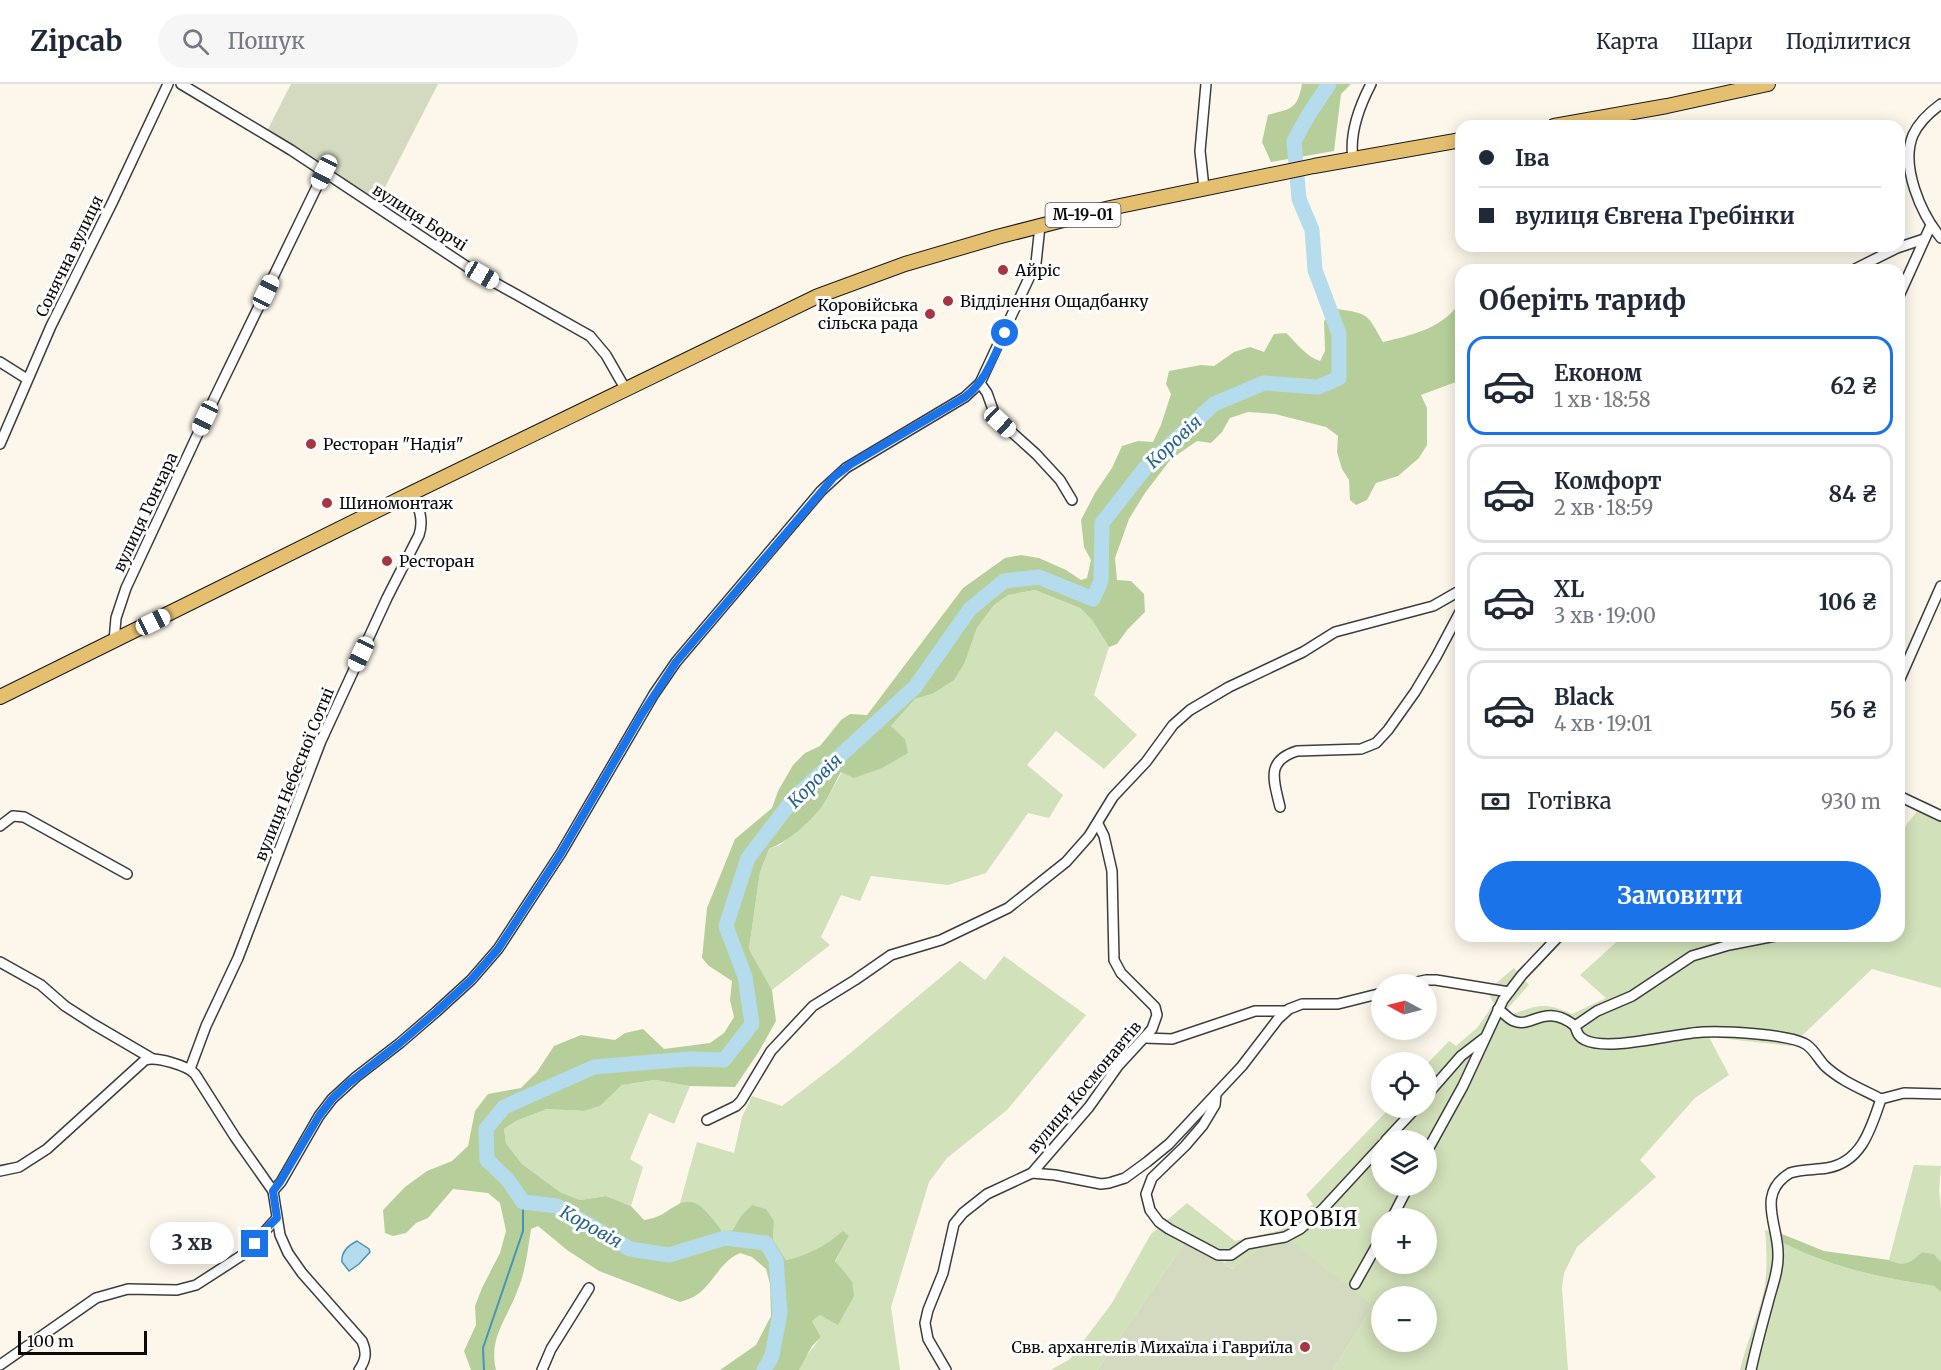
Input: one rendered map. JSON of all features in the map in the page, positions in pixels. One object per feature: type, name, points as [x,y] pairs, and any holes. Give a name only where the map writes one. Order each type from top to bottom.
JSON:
[{"type":"main road","points":[[1588,120],[1768,84]]},
{"type":"main road","name":"М-19-01","points":[[0,697],[412,493],[818,297],[905,264],[1115,206],[1314,166],[1455,141]]},
{"type":"street","name":"Сонячна вулиця","points":[[0,444],[51,326],[168,84]]},
{"type":"street","name":"вулиця Борчі","points":[[181,84],[286,147],[412,228],[469,268],[590,336],[606,355],[626,390]]},
{"type":"street","points":[[1204,188],[1200,151],[1206,84]]},
{"type":"street","points":[[1353,159],[1351,148],[1356,116],[1371,84]]},
{"type":"street","points":[[1941,104],[1918,126],[1912,136],[1909,150],[1914,184],[1941,238]]},
{"type":"street","name":"вулиця Гончара","points":[[114,641],[116,618],[126,588],[214,397],[324,172]]},
{"type":"street","points":[[273,1191],[332,1099],[436,1012],[471,980],[498,949],[561,853],[648,704],[676,662],[821,491],[846,468],[965,397],[980,383],[1036,263],[1040,226]]},
{"type":"street","points":[[1905,283],[1924,239],[1936,226]]},
{"type":"street","points":[[1905,245],[1924,239]]},
{"type":"street","points":[[1865,264],[1889,252]]},
{"type":"street","points":[[0,362],[27,379]]},
{"type":"street","points":[[980,383],[987,393],[996,418],[1036,454],[1060,480],[1072,500]]},
{"type":"street","name":"вулиця Небесної Сотні","points":[[190,1069],[206,1026],[236,964],[321,741],[387,598],[419,535],[422,525],[420,512],[412,493]]},
{"type":"street","points":[[1905,667],[1941,586]]},
{"type":"street","points":[[707,1120],[736,1106],[741,1101],[771,1051],[813,1006],[891,955],[941,940],[1012,906],[1072,856],[1098,824],[1113,797],[1146,762],[1173,725],[1205,701],[1335,632],[1433,606],[1455,593]]},
{"type":"street","points":[[1280,807],[1274,776],[1279,761],[1297,751],[1365,748],[1376,743],[1415,692],[1455,622]]},
{"type":"street","points":[[1905,799],[1941,816]]},
{"type":"street","points":[[0,826],[13,816],[24,817],[127,874]]},
{"type":"street","name":"вулиця Космонавтів","points":[[946,1370],[928,1339],[925,1323],[945,1265],[954,1224],[963,1213],[987,1194],[1032,1173],[1089,1107],[1118,1066],[1152,1029],[1157,1012],[1153,1004],[1121,973],[1114,960],[1113,871],[1104,836],[1098,824]]},
{"type":"street","points":[[1437,1133],[1463,1086],[1498,1009],[1522,975],[1553,942]]},
{"type":"street","points":[[1575,1026],[1597,1011],[1632,996],[1692,956],[1744,942]]},
{"type":"street","points":[[0,962],[40,986],[93,1024],[153,1058],[190,1069],[195,1074],[238,1143],[273,1191],[277,1218],[288,1253],[309,1281],[358,1334],[364,1346],[365,1357],[359,1370]]},
{"type":"street","points":[[1437,980],[1509,992]]},
{"type":"street","points":[[1145,1038],[1172,1039],[1255,1011],[1286,1011],[1299,1005],[1334,1004],[1371,996]]},
{"type":"street","points":[[1498,1009],[1514,1022],[1524,1022],[1547,1015],[1560,1017],[1575,1026],[1579,1036],[1597,1043],[1642,1041],[1711,1032],[1758,1034],[1794,1041],[1809,1047],[1825,1066],[1837,1075],[1881,1099],[1904,1093],[1941,1094]]},
{"type":"street","points":[[1032,1173],[1101,1184],[1131,1175],[1164,1149],[1216,1094],[1286,1011]]},
{"type":"street","points":[[1437,1083],[1461,1056],[1485,1037]]},
{"type":"street","points":[[0,1171],[19,1167],[47,1149],[138,1065],[153,1058]]},
{"type":"street","points":[[1216,1094],[1215,1106],[1198,1131],[1152,1178],[1146,1189],[1146,1198],[1152,1214],[1166,1227],[1215,1254],[1228,1255],[1247,1244],[1286,1237],[1300,1229],[1322,1210],[1371,1157]]},
{"type":"street","points":[[1751,1370],[1778,1259],[1778,1246],[1771,1216],[1774,1190],[1784,1176],[1790,1173],[1833,1167],[1852,1158],[1865,1140],[1881,1099]]},
{"type":"street","points":[[1395,1130],[1407,1118]]},
{"type":"street","points":[[0,1365],[96,1298],[129,1288],[177,1290],[196,1285],[244,1254],[277,1218]]},
{"type":"street","points":[[1354,1284],[1371,1255]]},
{"type":"street","points":[[543,1370],[551,1349],[589,1288]]},
{"type":"green space","points":[[291,84],[438,84],[378,201],[266,133]]},
{"type":"green space","points":[[1302,84],[1351,84],[1341,94],[1334,151],[1271,162],[1262,142],[1268,115],[1292,107],[1298,99]]},
{"type":"green space","points":[[1338,309],[1357,312],[1367,317],[1383,342],[1427,329],[1454,310],[1455,382],[1421,395],[1427,408],[1427,445],[1419,458],[1398,476],[1376,483],[1367,500],[1356,505],[1350,500],[1349,480],[1342,469],[1337,452],[1338,436],[1326,427],[1275,414],[1248,412],[1230,418],[1222,432],[1211,443],[1197,441],[1171,459],[1145,493],[1129,519],[1115,558],[1117,580],[1131,581],[1144,594],[1145,612],[1117,644],[1109,647],[1092,620],[1080,608],[1035,590],[1008,595],[994,605],[977,628],[965,662],[954,680],[932,694],[915,699],[891,726],[905,739],[908,753],[882,768],[854,778],[841,772],[826,801],[812,818],[791,836],[769,849],[760,872],[749,949],[772,990],[776,1021],[735,1087],[690,1086],[655,1080],[622,1085],[600,1106],[584,1111],[547,1109],[516,1121],[504,1129],[506,1143],[522,1164],[560,1192],[580,1200],[606,1196],[631,1206],[644,1220],[659,1216],[684,1202],[691,1202],[703,1209],[722,1231],[733,1230],[741,1216],[752,1205],[766,1209],[774,1221],[773,1239],[786,1260],[816,1249],[843,1231],[849,1236],[835,1261],[852,1281],[854,1296],[838,1325],[820,1315],[812,1321],[821,1337],[812,1346],[799,1370],[720,1370],[756,1345],[771,1316],[770,1284],[766,1269],[752,1257],[740,1253],[733,1257],[698,1294],[680,1302],[599,1271],[567,1250],[538,1226],[531,1229],[521,1282],[497,1338],[494,1358],[496,1370],[471,1370],[464,1351],[476,1325],[475,1306],[500,1253],[506,1231],[500,1203],[488,1193],[453,1189],[428,1218],[416,1223],[406,1233],[393,1236],[385,1233],[383,1210],[405,1187],[427,1171],[452,1161],[468,1146],[475,1111],[488,1094],[521,1088],[537,1072],[554,1046],[581,1035],[615,1040],[625,1033],[643,1029],[664,1049],[710,1043],[724,1033],[734,1017],[730,1000],[732,981],[709,966],[702,958],[707,908],[735,839],[772,808],[778,791],[793,765],[805,753],[820,746],[841,720],[850,714],[867,715],[963,588],[1005,558],[1021,555],[1039,558],[1066,570],[1081,580],[1087,578],[1091,560],[1084,547],[1081,520],[1095,493],[1112,468],[1122,446],[1138,441],[1153,442],[1171,394],[1166,384],[1169,371],[1201,365],[1214,366],[1234,352],[1250,347],[1264,352],[1274,334],[1286,333],[1306,353],[1320,361],[1325,351],[1324,321]]},
{"type":"green space","points":[[1035,590],[1080,608],[1092,620],[1109,647],[1094,695],[1137,735],[1104,769],[1056,731],[1027,765],[1063,795],[1049,818],[1028,813],[986,873],[948,885],[871,876],[860,901],[841,895],[821,937],[830,945],[772,990],[749,949],[760,872],[769,849],[780,845],[824,804],[842,772],[905,739],[891,726],[915,699],[932,694],[965,662],[977,628],[994,605],[1007,595]]},
{"type":"green space","points":[[1925,801],[1941,809],[1941,988],[1872,969],[1791,1046],[1709,1037],[1729,1075],[1695,1098],[1640,1160],[1656,1177],[1577,1247],[1564,1273],[1562,1288],[1568,1370],[1333,1370],[1371,1309],[1371,1352],[1437,1352],[1437,1286],[1371,1286],[1371,1305],[1260,1248],[1234,1269],[1225,1265],[1226,1262],[1186,1241],[1097,1370],[1051,1370],[1070,1359],[1112,1303],[1151,1234],[1187,1203],[1235,1241],[1281,1230],[1313,1204],[1306,1195],[1380,1118],[1437,1118],[1437,1054],[1449,1041],[1456,1046],[1477,1028],[1494,1004],[1487,991],[1514,968],[1529,985],[1508,1008],[1512,1014],[1548,1006],[1572,1014],[1606,998],[1580,975],[1616,942],[1905,942],[1905,826]]},
{"type":"green space","points":[[1004,956],[1086,1015],[1007,1110],[947,1158],[929,1182],[891,1307],[900,1370],[799,1370],[802,1362],[821,1337],[812,1321],[852,1281],[835,1262],[849,1236],[843,1232],[816,1249],[786,1260],[773,1239],[774,1221],[741,1216],[734,1230],[722,1231],[701,1207],[680,1203],[697,1142],[734,1153],[742,1117],[752,1096],[782,1106],[842,1060],[960,961],[985,980]]},
{"type":"green space","points":[[655,1080],[690,1086],[674,1124],[649,1113],[630,1159],[643,1167],[631,1206],[606,1196],[580,1200],[560,1192],[522,1164],[506,1143],[504,1129],[516,1121],[547,1109],[584,1111],[600,1106],[622,1085]]},
{"type":"green space","points":[[1914,1165],[1941,1166],[1939,1191],[1941,1262],[1934,1254],[1922,1252],[1907,1263],[1889,1260]]},
{"type":"green space","points":[[1765,1230],[1782,1234],[1783,1243],[1838,1265],[1875,1275],[1934,1286],[1941,1292],[1941,1370],[1740,1370],[1764,1291]]},
{"type":"green space","points":[[1782,1234],[1824,1251],[1899,1263],[1911,1261],[1922,1252],[1934,1254],[1941,1262],[1941,1292],[1934,1286],[1875,1275],[1820,1259],[1783,1243]]},
{"type":"green space","points":[[1186,1241],[1233,1269],[1260,1248],[1290,1241],[1371,1304],[1371,1309],[1333,1370],[1097,1370]]},
{"type":"water","points":[[357,1241],[370,1252],[349,1271],[342,1262],[343,1255],[348,1247]]},
{"type":"waterway","name":"Коровія","points":[[764,1370],[772,1356],[780,1313],[776,1260],[766,1243],[725,1238],[669,1255],[630,1249],[557,1206],[523,1202],[508,1180],[487,1160],[486,1129],[504,1107],[594,1067],[689,1059],[724,1060],[752,1024],[745,977],[726,926],[748,858],[794,798],[915,687],[970,609],[1004,581],[1039,577],[1093,599],[1101,581],[1102,523],[1146,467],[1214,404],[1264,383],[1318,387],[1339,378],[1339,334],[1315,270],[1312,230],[1299,199],[1294,141],[1329,84]]},
{"type":"waterway","points":[[484,1370],[483,1348],[523,1231],[523,1202]]},
{"type":"place","name":"Айріс","points":[[1003,270]]},
{"type":"place","name":"Відділення Ощадбанку","points":[[948,301]]},
{"type":"place","name":"Коровійська сільска рада","points":[[930,314]]},
{"type":"place","name":"Ресторан \"Надія\"","points":[[311,444]]},
{"type":"place","name":"Шиномонтаж","points":[[327,503]]},
{"type":"place","name":"Ресторан","points":[[387,561]]},
{"type":"place","name":"Свв. архангелів Михаїла і Гавриїла","points":[[1305,1347]]},
{"type":"district","name":"КОРОВІЯ","points":[[1309,1219]]},
{"type":"route","points":[[255,1244],[277,1218],[273,1191],[332,1099],[436,1012],[471,980],[498,949],[561,853],[654,694],[682,653],[834,477],[851,464],[965,397],[976,388],[987,371],[1005,333]]}]
